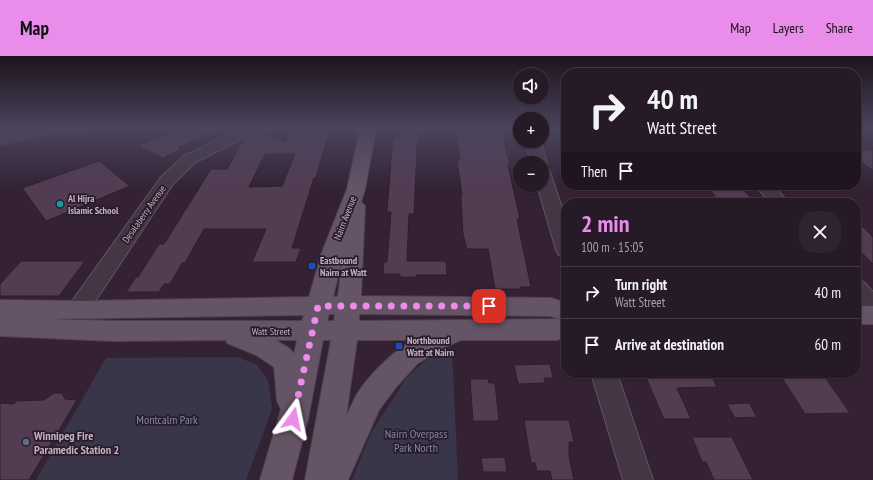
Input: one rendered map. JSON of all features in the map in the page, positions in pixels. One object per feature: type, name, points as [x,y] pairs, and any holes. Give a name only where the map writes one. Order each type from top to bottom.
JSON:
[{"type":"main road","name":"Nairn Avenue","points":[[276,480],[293,419],[315,319],[333,252],[356,189],[364,149]]},
{"type":"main road","name":"Nairn Avenue","points":[[321,480],[347,318],[355,251],[356,189]]},
{"type":"main road","name":"Watt Street","points":[[0,326],[71,320],[315,319],[551,307],[561,310]]},
{"type":"main road","name":"Watt Street","points":[[0,309],[71,320],[113,331],[220,331],[315,319]]},
{"type":"main road","points":[[861,315],[873,315]]},
{"type":"main road","name":"Watt Street","points":[[347,318],[460,330],[557,330],[561,329]]},
{"type":"main road","points":[[332,480],[368,402],[387,378],[408,356],[434,341],[460,330]]},
{"type":"main road","points":[[220,331],[262,345],[277,355],[287,365],[293,419]]},
{"type":"street","name":"Desalaberry Avenue","points":[[71,320],[168,181],[190,159],[210,149]]},
{"type":"street","points":[[768,190],[776,198]]},
{"type":"street","points":[[548,192],[561,234]]},
{"type":"street","points":[[861,294],[873,307]]},
{"type":"street","points":[[606,378],[638,480]]},
{"type":"green space","name":"Nairn Overpass Park North","points":[[452,349],[458,480],[352,480],[371,433],[407,377],[430,357]]},
{"type":"green space","name":"Montcalm Park","points":[[238,357],[257,365],[268,380],[272,409],[246,480],[36,480],[106,358]]},
{"type":"building","points":[[144,149],[181,149],[163,158]]},
{"type":"building","points":[[238,149],[324,149],[316,178],[314,178],[292,248],[301,248],[296,262],[252,262],[266,229],[204,229],[185,263],[182,263],[170,284],[164,284],[159,292],[126,292],[136,277],[138,277],[159,244],[164,244],[211,169],[227,169]],"holes":[[[265,154],[295,154],[282,186],[249,187]]]},
{"type":"building","points":[[392,149],[417,149],[414,214],[409,214],[407,261],[446,261],[447,275],[416,275],[417,277],[400,277],[400,274],[383,274],[384,262],[387,262],[391,212],[387,212]]},
{"type":"building","points":[[459,149],[506,149],[510,165],[508,165],[513,192],[520,219],[517,219],[531,287],[520,287],[520,289],[495,289],[488,249],[467,249],[463,234],[462,195],[457,160],[460,160]]},
{"type":"building","points":[[861,150],[873,150],[873,171],[861,162]]},
{"type":"building","name":"Al Hijra Islamic School","points":[[99,161],[130,186],[46,221],[22,188]]},
{"type":"building","points":[[710,190],[744,190],[751,198],[716,198]]},
{"type":"building","points":[[861,225],[873,237],[873,264],[861,252]]},
{"type":"building","points":[[21,261],[85,261],[59,296],[0,296],[0,284]]},
{"type":"building","points":[[550,364],[553,378],[544,378],[545,383],[518,384],[514,365]]},
{"type":"building","points":[[646,378],[712,378],[717,387],[677,388],[691,419],[664,419]]},
{"type":"building","points":[[782,378],[826,378],[850,413],[805,414]]},
{"type":"building","points":[[470,379],[488,379],[489,383],[495,383],[499,421],[473,421]]},
{"type":"building","name":"Winnipeg Fire Paramedic Station 2","points":[[54,393],[62,393],[65,399],[77,400],[29,480],[0,480],[0,403],[14,404],[16,401],[44,400]]},
{"type":"building","points":[[749,403],[757,417],[735,418],[727,404]]},
{"type":"building","points":[[524,420],[569,420],[574,442],[569,442],[569,456],[574,480],[552,480],[550,471],[537,471],[535,463],[531,463]]},
{"type":"building","points":[[692,437],[732,437],[753,480],[714,480],[706,462],[702,462]]},
{"type":"building","points":[[505,457],[507,472],[483,472],[481,458]]},
{"type":"place","name":"Al Hijra Islamic School","points":[[60,204]]},
{"type":"place","name":"Eastbound Nairn at Watt","points":[[312,266]]},
{"type":"place","name":"Northbound Watt at Nairn","points":[[399,346]]},
{"type":"place","name":"Winnipeg Fire Paramedic Station 2","points":[[26,442]]},
{"type":"route","points":[[293,419],[318,306],[489,306]]}]
